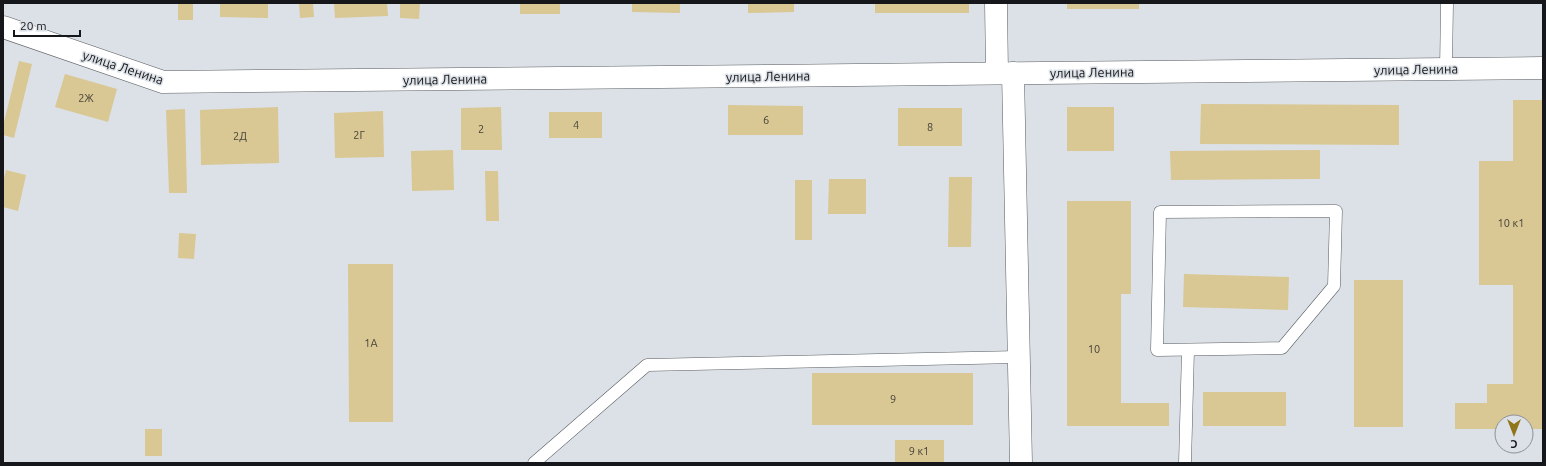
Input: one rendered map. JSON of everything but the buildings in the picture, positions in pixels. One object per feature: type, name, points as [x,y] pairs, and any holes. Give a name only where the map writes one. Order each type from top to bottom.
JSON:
[{"type":"street","points":[[996,3],[1005,73],[1019,357],[1021,463]]},
{"type":"street","name":"улица Ленина","points":[[3,27],[163,82],[1543,68]]},
{"type":"lane","points":[[1446,69],[1447,3]]},
{"type":"lane","points":[[1336,211],[1334,286],[1282,348],[1188,350],[1157,350],[1160,212],[1336,211]]},
{"type":"lane","points":[[1185,463],[1188,350]]},
{"type":"lane","points":[[534,463],[647,365],[1019,357]]}]
